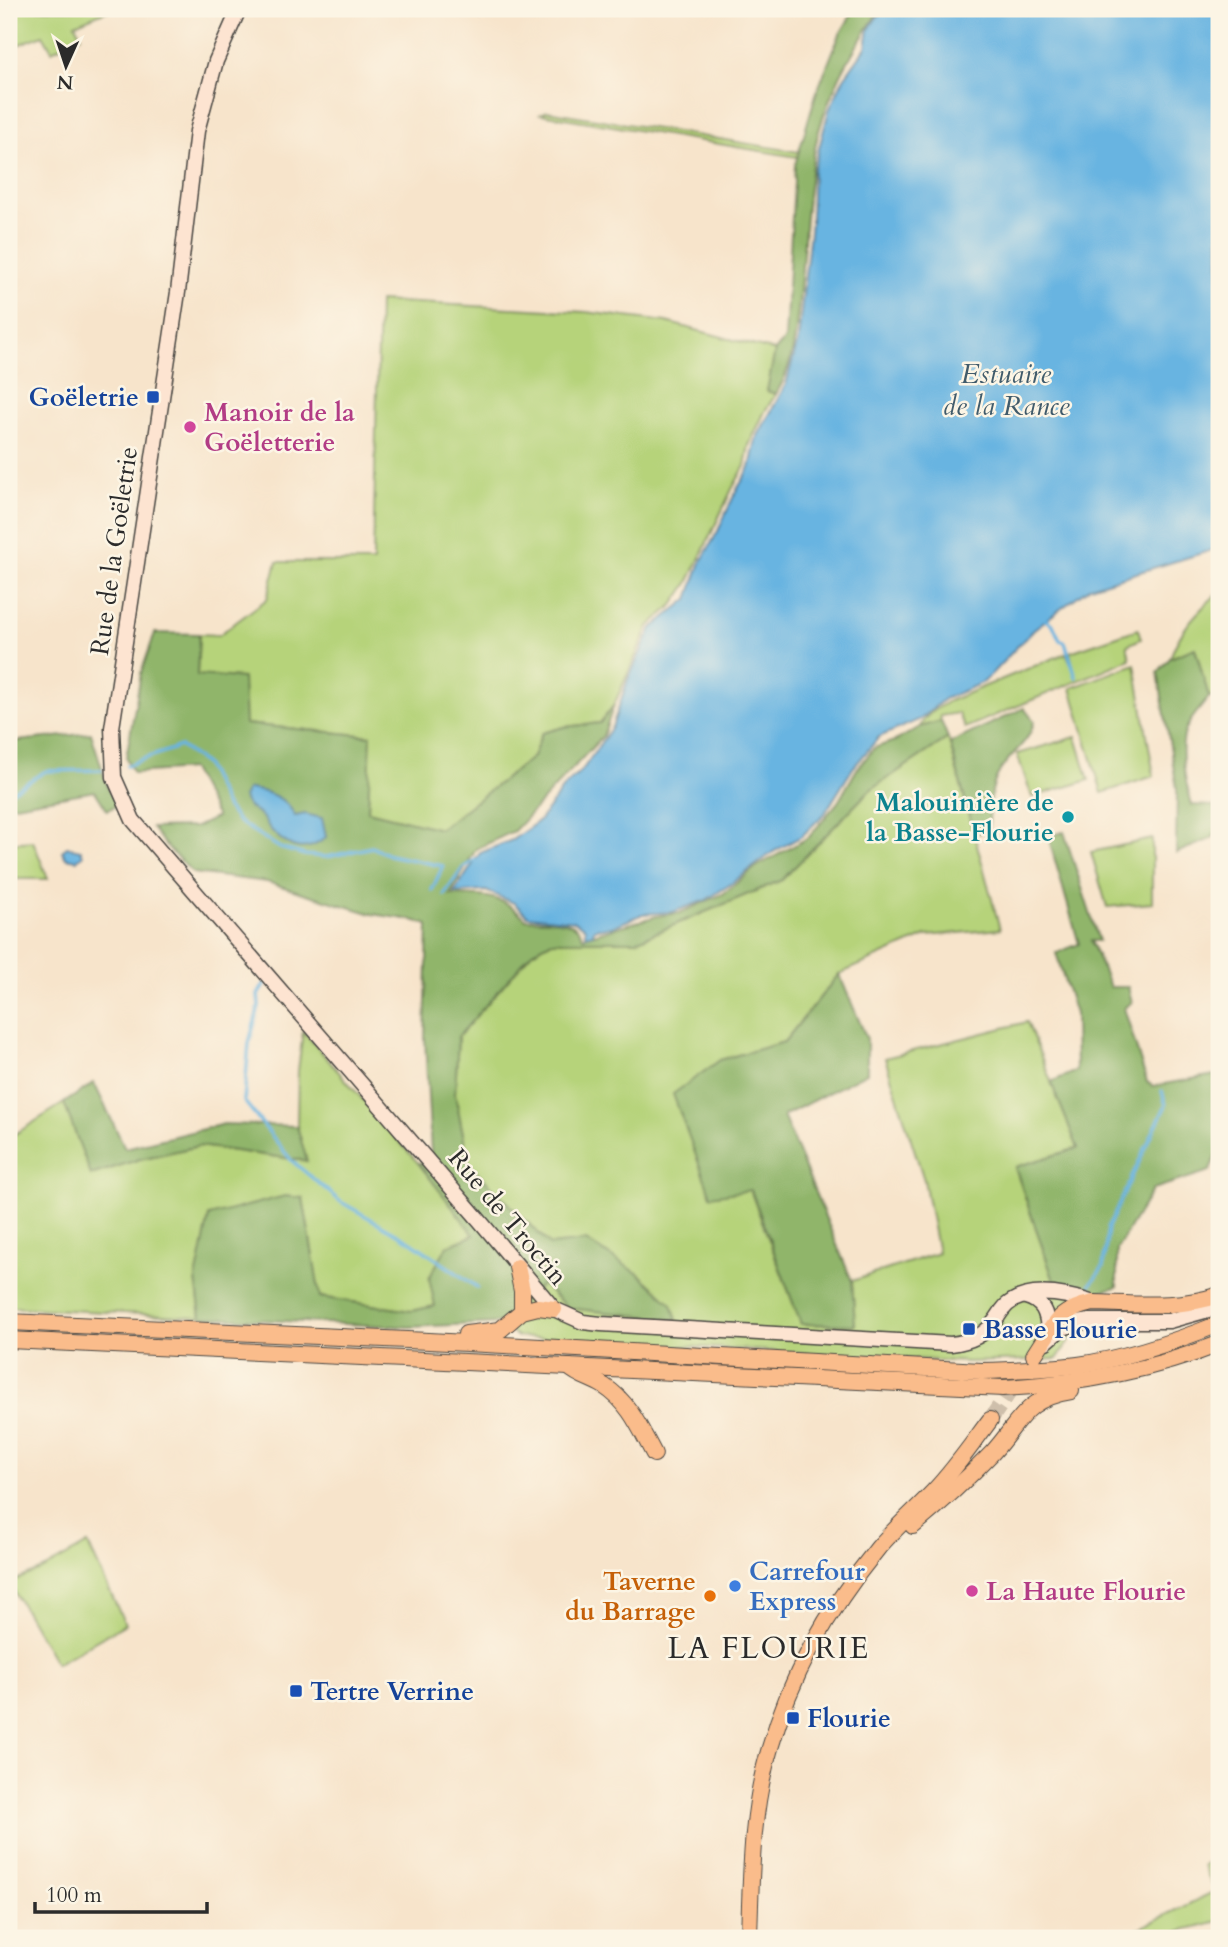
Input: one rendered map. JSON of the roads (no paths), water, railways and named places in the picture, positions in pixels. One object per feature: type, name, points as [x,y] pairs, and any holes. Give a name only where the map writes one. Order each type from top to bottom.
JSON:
[{"type":"main road","points":[[517,1267],[522,1291],[522,1311]]},
{"type":"main road","points":[[1037,1351],[1058,1324],[1081,1306],[1094,1303],[1191,1303],[1219,1295]]},
{"type":"main road","points":[[429,1341],[446,1333],[470,1334],[500,1330],[522,1311],[538,1307],[554,1309]]},
{"type":"main road","points":[[9,1322],[429,1341],[954,1370],[1032,1370],[1081,1365],[1178,1340],[1219,1324]]},
{"type":"main road","points":[[9,1340],[1003,1388],[1111,1376],[1186,1357],[1219,1343]]},
{"type":"main road","points":[[568,1366],[580,1376],[592,1379],[616,1395],[630,1409],[654,1454]]},
{"type":"main road","points":[[881,1545],[914,1526],[937,1506],[994,1451],[1019,1417],[1036,1403],[1054,1394],[1102,1387],[1111,1376]]},
{"type":"main road","points":[[750,1938],[753,1844],[769,1749],[811,1646],[848,1587],[881,1545],[935,1490],[990,1420]]},
{"type":"street","name":"Rue de la Goëletrie","points":[[183,877],[140,829],[122,798],[114,777],[112,729],[178,292],[197,131],[216,61],[239,9]]},
{"type":"street","name":"Rue de Troctin","points":[[183,877],[554,1309],[583,1322],[601,1324],[951,1344],[964,1342],[981,1334],[992,1325],[1010,1302],[1024,1297]]},
{"type":"street","points":[[1055,1294],[1058,1324]]},
{"type":"street","points":[[1024,1297],[1055,1294],[1094,1303]]},
{"type":"street","points":[[1024,1297],[1035,1300],[1058,1324]]},
{"type":"street","points":[[1058,1324],[1090,1321],[1168,1321],[1219,1307]]},
{"type":"water","name":"Estuaire de la Rance","points":[[889,9],[1219,9],[1219,548],[1090,587],[1034,629],[984,682],[944,699],[921,719],[879,737],[853,768],[825,813],[802,836],[773,852],[706,900],[673,912],[643,914],[612,927],[594,929],[593,934],[585,935],[585,928],[574,921],[528,916],[514,903],[486,891],[454,893],[480,853],[512,840],[540,820],[563,788],[583,769],[612,727],[628,679],[652,628],[688,599],[701,562],[750,468],[756,439],[786,384],[798,340],[811,222],[813,171],[829,110],[844,78],[866,47],[869,29],[877,17]]},
{"type":"water","points":[[250,789],[277,797],[295,816],[305,814],[322,818],[326,837],[305,848],[285,842],[246,804],[243,797]]},
{"type":"water","points":[[67,847],[81,850],[83,856],[77,860],[66,858],[62,851]]},
{"type":"waterway","points":[[1046,620],[1053,625],[1060,640],[1065,642],[1076,677]]},
{"type":"waterway","points":[[127,766],[180,746],[205,764],[227,808],[239,822],[280,848],[305,855],[327,857],[372,847],[389,855],[443,866],[432,890]]},
{"type":"waterway","points":[[9,793],[46,771],[102,770]]},
{"type":"waterway","points":[[444,895],[463,868],[475,860]]},
{"type":"waterway","points":[[265,983],[258,995],[259,1006],[249,1043],[244,1101],[292,1161],[341,1202],[410,1241],[477,1287]]},
{"type":"waterway","points":[[1090,1285],[1103,1267],[1108,1227],[1166,1105],[1162,1091]]},
{"type":"tunnel","points":[[990,1420],[1031,1360]]},
{"type":"place","name":"Goëletrie","points":[[153,397]]},
{"type":"place","name":"Manoir de la Goëletterie","points":[[190,427]]},
{"type":"place","name":"Malouinière de la Basse-Flourie","points":[[1068,817]]},
{"type":"place","name":"Basse Flourie","points":[[969,1329]]},
{"type":"place","name":"Carrefour Express","points":[[735,1586]]},
{"type":"place","name":"La Haute Flourie","points":[[972,1591]]},
{"type":"place","name":"Taverne du Barrage","points":[[710,1596]]},
{"type":"place","name":"Tertre Verrine","points":[[296,1691]]},
{"type":"place","name":"Flourie","points":[[793,1718]]},
{"type":"district","name":"LA FLOURIE","points":[[769,1648]]}]
